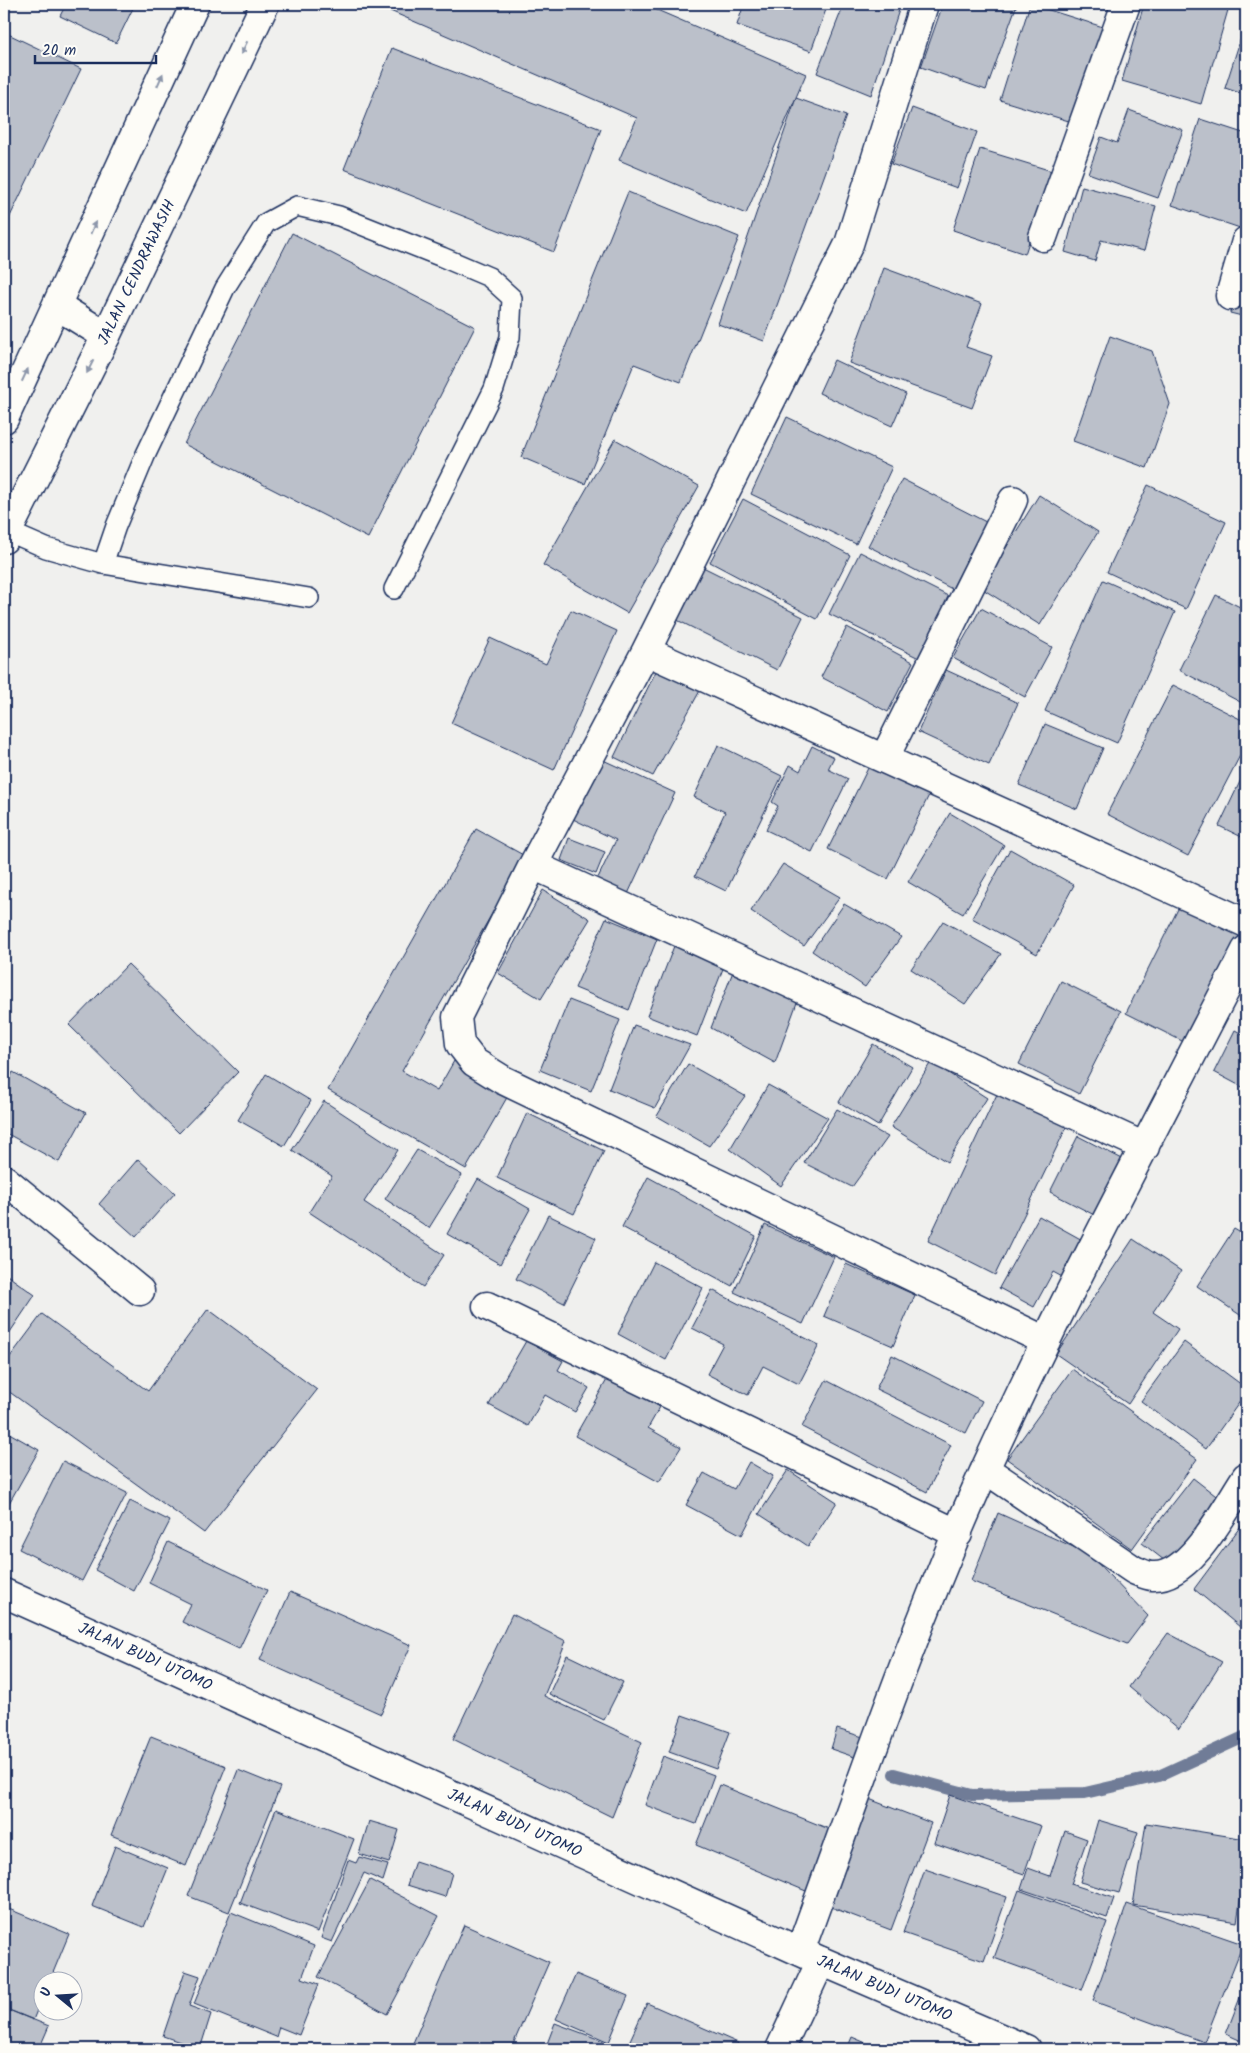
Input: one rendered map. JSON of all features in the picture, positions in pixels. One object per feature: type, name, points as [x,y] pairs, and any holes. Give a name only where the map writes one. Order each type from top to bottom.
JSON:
[{"type":"street","points":[[4,420],[58,306],[195,4]]},
{"type":"street","name":"JALAN CENDRAWASIH","points":[[5,535],[106,336],[265,4]]},
{"type":"street","points":[[924,4],[849,244],[646,651],[533,865],[457,1017],[460,1044],[474,1062],[503,1080],[1046,1341]]},
{"type":"street","points":[[1043,237],[1126,4]]},
{"type":"street","points":[[1230,296],[1246,241]]},
{"type":"street","points":[[58,306],[106,336]]},
{"type":"street","points":[[884,759],[1014,500]]},
{"type":"street","points":[[646,651],[1246,922]]},
{"type":"street","points":[[533,865],[1145,1147]]},
{"type":"street","points":[[780,2049],[907,1661],[985,1469],[1046,1341],[1246,950]]},
{"type":"street","points":[[4,1179],[140,1291]]},
{"type":"street","points":[[487,1306],[958,1534]]},
{"type":"street","points":[[985,1469],[1134,1570],[1152,1576],[1177,1570],[1199,1548],[1246,1477]]},
{"type":"street","name":"JALAN BUDI UTOMO","points":[[4,1593],[810,1956],[1026,2049]]},
{"type":"lane","points":[[103,564],[116,526],[145,456],[225,288],[266,223],[297,206],[339,216],[466,267],[489,277],[512,298],[510,337],[494,389],[394,590]]},
{"type":"lane","points":[[5,535],[103,564],[309,598]]},
{"type":"building","points":[[66,4],[135,4],[116,43],[60,16]]},
{"type":"building","points":[[374,4],[643,4],[806,74],[746,214],[619,160],[637,118]]},
{"type":"building","points":[[744,4],[828,4],[811,51],[737,25]]},
{"type":"building","points":[[844,4],[901,4],[871,95],[817,73]]},
{"type":"building","points":[[943,4],[1017,4],[986,90],[921,67]]},
{"type":"building","points":[[1030,4],[1103,27],[1072,122],[1000,100]]},
{"type":"building","points":[[1144,4],[1205,4],[1228,10],[1201,104],[1122,81]]},
{"type":"building","points":[[1246,22],[1246,95],[1225,88]]},
{"type":"building","points":[[4,32],[81,69],[4,229]]},
{"type":"building","points":[[392,48],[601,129],[554,252],[344,169]]},
{"type":"building","points":[[796,98],[846,116],[764,341],[718,324]]},
{"type":"building","points":[[912,108],[977,132],[957,188],[891,164]]},
{"type":"building","points":[[1129,110],[1183,130],[1158,198],[1088,173],[1101,137],[1117,143]]},
{"type":"building","points":[[1200,119],[1246,134],[1246,207],[1240,228],[1172,205]]},
{"type":"building","points":[[980,149],[1052,171],[1025,254],[953,230]]},
{"type":"building","points":[[1082,186],[1156,206],[1144,251],[1101,240],[1095,261],[1065,252]]},
{"type":"building","points":[[628,192],[739,237],[681,382],[634,364],[585,484],[521,457]]},
{"type":"building","points":[[292,233],[475,327],[368,538],[184,444]]},
{"type":"building","points":[[1246,258],[1246,317],[1230,313]]},
{"type":"building","points":[[884,268],[982,304],[966,347],[992,356],[972,408],[849,363]]},
{"type":"building","points":[[1110,336],[1152,351],[1170,404],[1147,468],[1073,441]]},
{"type":"building","points":[[834,360],[906,394],[892,426],[819,393]]},
{"type":"building","points":[[787,417],[892,467],[856,544],[751,494]]},
{"type":"building","points":[[615,439],[699,486],[627,613],[543,565]]},
{"type":"building","points":[[902,479],[986,522],[952,589],[868,546]]},
{"type":"building","points":[[1148,485],[1226,522],[1186,609],[1107,572]]},
{"type":"building","points":[[1039,495],[1098,532],[1040,625],[981,588]]},
{"type":"building","points":[[743,499],[850,555],[817,619],[710,562]]},
{"type":"building","points":[[860,552],[952,598],[921,659],[829,614]]},
{"type":"building","points":[[703,567],[803,617],[777,670],[677,620]]},
{"type":"building","points":[[1103,580],[1175,612],[1117,743],[1045,711]]},
{"type":"building","points":[[1216,595],[1246,610],[1246,705],[1179,670]]},
{"type":"building","points":[[981,608],[1052,647],[1025,697],[953,658]]},
{"type":"building","points":[[571,610],[617,631],[554,770],[451,723],[490,638],[546,664]]},
{"type":"building","points":[[847,627],[913,662],[888,712],[821,677]]},
{"type":"building","points":[[658,667],[702,687],[653,776],[614,757]]},
{"type":"building","points":[[946,670],[1018,703],[989,765],[918,732]]},
{"type":"building","points":[[1173,685],[1246,722],[1246,744],[1188,856],[1107,814]]},
{"type":"building","points":[[1045,724],[1103,748],[1077,809],[1019,785]]},
{"type":"building","points":[[718,745],[782,776],[726,891],[695,876],[725,812],[694,797]]},
{"type":"building","points":[[812,746],[834,757],[828,769],[848,779],[812,852],[766,830],[778,806],[772,802],[790,765],[800,771]]},
{"type":"building","points":[[601,759],[675,793],[627,896],[596,882],[616,840],[573,819]]},
{"type":"building","points":[[871,762],[931,791],[888,879],[828,849]]},
{"type":"building","points":[[1246,769],[1246,839],[1219,826]]},
{"type":"building","points":[[950,813],[1004,845],[963,914],[908,882]]},
{"type":"building","points":[[476,829],[525,856],[402,1071],[437,1091],[454,1061],[509,1094],[466,1169],[328,1090]]},
{"type":"building","points":[[569,838],[605,852],[596,874],[561,860]]},
{"type":"building","points":[[1010,849],[1074,885],[1037,954],[972,918]]},
{"type":"building","points":[[783,864],[840,897],[804,946],[751,911]]},
{"type":"building","points":[[543,890],[590,919],[541,999],[498,973]]},
{"type":"building","points":[[844,904],[901,937],[865,987],[812,951]]},
{"type":"building","points":[[1180,905],[1242,937],[1188,1044],[1126,1013]]},
{"type":"building","points":[[606,918],[657,939],[629,1010],[575,988]]},
{"type":"building","points":[[943,921],[1001,954],[965,1004],[911,969]]},
{"type":"building","points":[[674,946],[724,966],[697,1036],[647,1016]]},
{"type":"building","points":[[128,964],[238,1072],[179,1133],[69,1025]]},
{"type":"building","points":[[734,969],[799,997],[775,1063],[711,1028]]},
{"type":"building","points":[[1061,981],[1121,1011],[1079,1094],[1019,1064]]},
{"type":"building","points":[[569,1000],[620,1020],[591,1091],[540,1070]]},
{"type":"building","points":[[634,1025],[690,1045],[655,1108],[609,1089]]},
{"type":"building","points":[[1235,1030],[1246,1036],[1246,1089],[1214,1072]]},
{"type":"building","points":[[873,1044],[912,1067],[878,1126],[839,1102]]},
{"type":"building","points":[[931,1062],[987,1098],[947,1162],[891,1127]]},
{"type":"building","points":[[688,1064],[745,1096],[709,1146],[657,1116]]},
{"type":"building","points":[[13,1072],[86,1113],[59,1162],[4,1132],[4,1090]]},
{"type":"building","points":[[266,1074],[311,1101],[284,1146],[238,1120]]},
{"type":"building","points":[[768,1085],[828,1118],[781,1186],[730,1149]]},
{"type":"building","points":[[998,1092],[1068,1124],[995,1275],[928,1241]]},
{"type":"building","points":[[324,1101],[398,1150],[364,1202],[444,1255],[423,1287],[309,1212],[332,1176],[292,1150]]},
{"type":"building","points":[[837,1109],[888,1137],[852,1187],[804,1163]]},
{"type":"building","points":[[527,1113],[604,1151],[574,1214],[497,1178]]},
{"type":"building","points":[[1078,1136],[1128,1162],[1100,1218],[1050,1192]]},
{"type":"building","points":[[417,1150],[462,1175],[429,1228],[385,1199]]},
{"type":"building","points":[[138,1159],[175,1193],[136,1237],[99,1204]]},
{"type":"building","points":[[648,1177],[756,1236],[732,1286],[622,1227]]},
{"type":"building","points":[[478,1179],[530,1209],[500,1264],[447,1234]]},
{"type":"building","points":[[548,1215],[596,1238],[564,1303],[516,1279]]},
{"type":"building","points":[[1039,1216],[1086,1242],[1066,1279],[1053,1272],[1034,1307],[999,1288]]},
{"type":"building","points":[[765,1225],[834,1257],[803,1324],[734,1292]]},
{"type":"building","points":[[1234,1229],[1246,1236],[1246,1319],[1197,1286]]},
{"type":"building","points":[[1133,1239],[1181,1271],[1153,1312],[1178,1329],[1128,1404],[1056,1354]]},
{"type":"building","points":[[654,1262],[703,1288],[666,1360],[618,1334]]},
{"type":"building","points":[[846,1264],[915,1295],[893,1346],[824,1316]]},
{"type":"building","points":[[4,1273],[35,1295],[4,1341]]},
{"type":"building","points":[[712,1290],[819,1345],[799,1384],[763,1366],[748,1395],[707,1374],[723,1344],[692,1328]]},
{"type":"building","points":[[208,1309],[317,1390],[204,1533],[4,1388],[4,1365],[42,1314],[148,1391]]},
{"type":"building","points":[[526,1341],[563,1361],[558,1370],[589,1388],[575,1412],[545,1395],[528,1426],[489,1405]]},
{"type":"building","points":[[1184,1342],[1246,1388],[1246,1393],[1206,1449],[1141,1401]]},
{"type":"building","points":[[892,1355],[982,1401],[966,1433],[876,1389]]},
{"type":"building","points":[[1072,1369],[1197,1459],[1132,1549],[1007,1459]]},
{"type":"building","points":[[608,1378],[660,1407],[648,1428],[681,1447],[659,1482],[575,1436]]},
{"type":"building","points":[[826,1380],[951,1445],[927,1492],[802,1427]]},
{"type":"building","points":[[4,1430],[39,1450],[4,1512]]},
{"type":"building","points":[[63,1461],[127,1493],[82,1581],[19,1549]]},
{"type":"building","points":[[749,1462],[773,1476],[742,1535],[686,1505],[704,1473],[734,1489]]},
{"type":"building","points":[[788,1470],[837,1502],[808,1546],[759,1514]]},
{"type":"building","points":[[1193,1478],[1220,1499],[1169,1564],[1142,1543]]},
{"type":"building","points":[[130,1501],[170,1521],[134,1591],[95,1570]]},
{"type":"building","points":[[998,1513],[1089,1554],[1148,1616],[1127,1644],[971,1581]]},
{"type":"building","points":[[1246,1519],[1246,1632],[1194,1589]]},
{"type":"building","points":[[168,1542],[267,1590],[239,1649],[182,1622],[191,1604],[149,1583]]},
{"type":"building","points":[[290,1592],[411,1645],[381,1714],[260,1660]]},
{"type":"building","points":[[512,1614],[566,1641],[544,1696],[642,1742],[612,1817],[453,1739]]},
{"type":"building","points":[[1168,1633],[1222,1662],[1179,1729],[1129,1687]]},
{"type":"building","points":[[567,1655],[623,1682],[604,1720],[549,1694]]},
{"type":"building","points":[[682,1715],[730,1732],[716,1769],[669,1752]]},
{"type":"building","points":[[837,1729],[863,1737],[857,1758],[831,1749]]},
{"type":"building","points":[[151,1736],[226,1766],[186,1866],[111,1835]]},
{"type":"building","points":[[663,1756],[714,1775],[696,1824],[645,1805]]},
{"type":"building","points":[[238,1770],[280,1787],[229,1912],[188,1896]]},
{"type":"building","points":[[720,1785],[839,1833],[813,1894],[696,1845]]},
{"type":"building","points":[[950,1795],[1041,1826],[1024,1874],[934,1843]]},
{"type":"building","points":[[869,1799],[931,1823],[891,1930],[828,1906]]},
{"type":"building","points":[[276,1809],[354,1839],[318,1932],[240,1903]]},
{"type":"building","points":[[1098,1820],[1138,1832],[1119,1893],[1080,1882]]},
{"type":"building","points":[[369,1821],[399,1830],[389,1863],[359,1854]]},
{"type":"building","points":[[1146,1823],[1246,1839],[1246,1863],[1237,1922],[1133,1905]]},
{"type":"building","points":[[1065,1831],[1087,1839],[1071,1884],[1114,1898],[1107,1918],[1021,1889],[1028,1868],[1050,1876]]},
{"type":"building","points":[[115,1846],[168,1868],[144,1927],[92,1906]]},
{"type":"building","points":[[359,1857],[388,1865],[383,1881],[364,1873],[332,1942],[321,1938],[348,1860],[356,1863]]},
{"type":"building","points":[[415,1861],[452,1873],[445,1897],[407,1885]]},
{"type":"building","points":[[925,1869],[1007,1897],[984,1961],[903,1933]]},
{"type":"building","points":[[370,1880],[439,1916],[387,2014],[318,1977]]},
{"type":"building","points":[[1019,1890],[1107,1922],[1082,1990],[994,1958]]},
{"type":"building","points":[[1127,1904],[1243,1944],[1204,2042],[1093,2001]]},
{"type":"building","points":[[4,1907],[69,1934],[54,1970],[32,1970],[32,2020],[4,2008]]},
{"type":"building","points":[[231,1912],[314,1946],[302,1978],[319,1984],[299,2035],[279,2027],[276,2037],[194,2004]]},
{"type":"building","points":[[464,1925],[549,1962],[511,2049],[427,2049],[413,2043]]},
{"type":"building","points":[[185,1971],[200,1976],[189,2006],[211,2014],[200,2049],[163,2036]]},
{"type":"building","points":[[576,1974],[628,1996],[609,2042],[556,2019]]},
{"type":"building","points":[[1246,1982],[1246,2043],[1226,2034]]},
{"type":"building","points":[[647,2003],[738,2043],[735,2049],[626,2049]]},
{"type":"building","points":[[4,2008],[49,2026],[39,2049],[4,2049]]},
{"type":"building","points":[[555,2023],[606,2042],[603,2049],[545,2049]]},
{"type":"building","points":[[852,2037],[880,2049],[847,2049]]},
{"type":"building","points":[[155,2043],[176,2049],[153,2049]]},
{"type":"waterway","points":[[894,1774],[972,1795],[1085,1793],[1159,1776],[1246,1736]]}]
